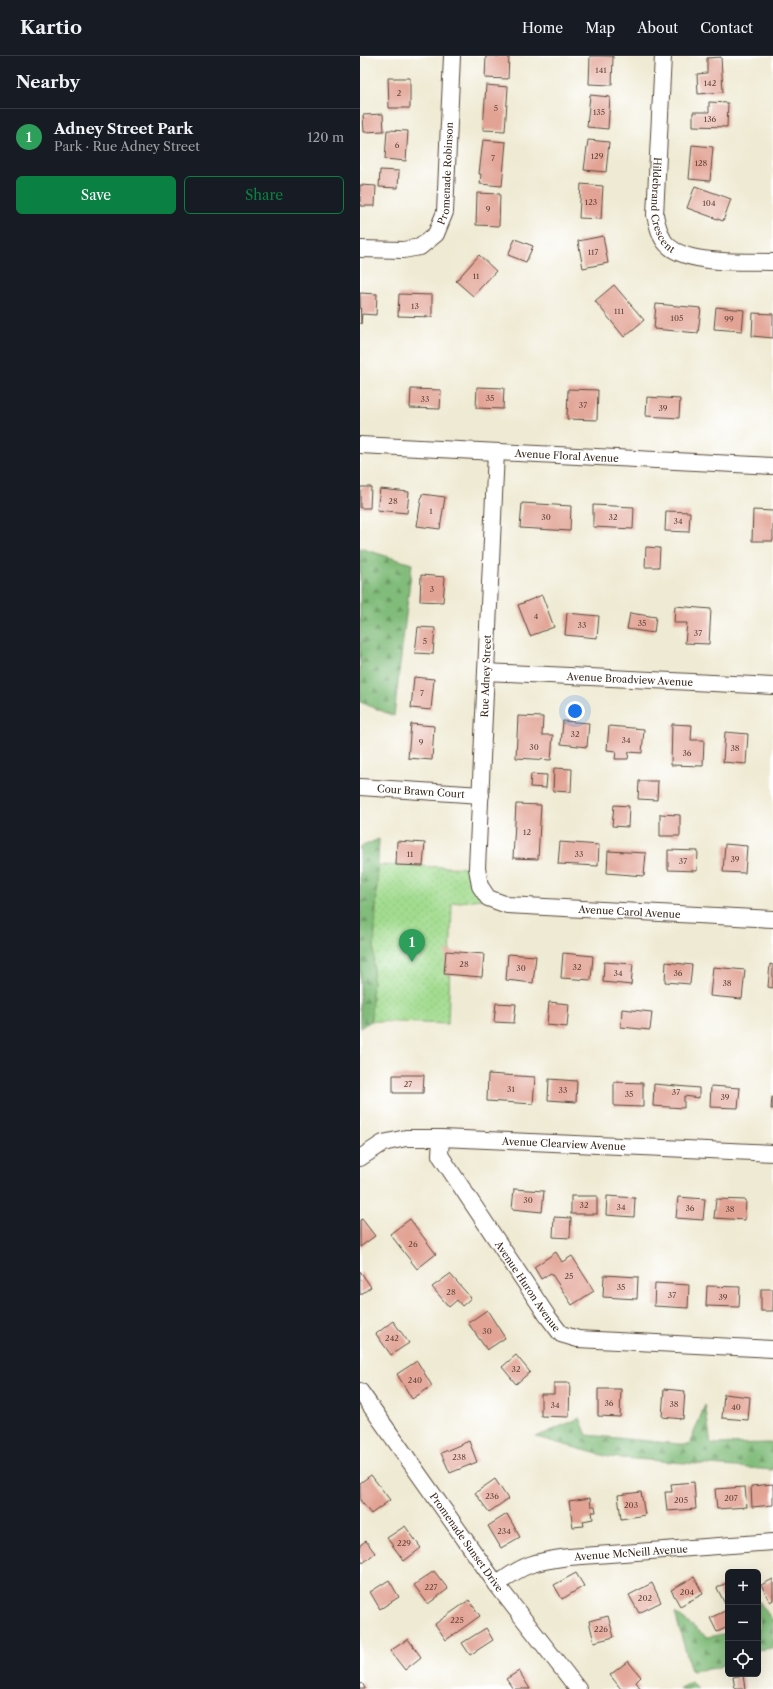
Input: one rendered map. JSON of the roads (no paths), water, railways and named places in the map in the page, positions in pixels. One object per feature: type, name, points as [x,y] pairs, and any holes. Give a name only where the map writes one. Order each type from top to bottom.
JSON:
[{"type":"street","name":"Promenade Robinson","points":[[360,249],[403,250],[420,247],[436,234],[445,212],[452,56]]},
{"type":"street","name":"Hildebrand Crescent","points":[[662,56],[655,215],[659,231],[665,242],[677,253],[693,258],[773,262]]},
{"type":"street","name":"Avenue Floral Avenue","points":[[360,444],[773,466]]},
{"type":"street","name":"Rue Adney Street","points":[[488,898],[480,886],[478,868],[496,452]]},
{"type":"street","name":"Avenue Broadview Avenue","points":[[486,672],[773,686]]},
{"type":"street","name":"Cour Brawn Court","points":[[360,787],[481,795]]},
{"type":"street","name":"Avenue Carol Avenue","points":[[488,898],[507,905],[773,919]]},
{"type":"street","name":"Avenue Clearview Avenue","points":[[360,1158],[383,1143],[406,1138],[441,1138],[773,1153]]},
{"type":"street","name":"Avenue Huron Avenue","points":[[441,1138],[440,1155],[548,1317],[561,1334],[578,1339],[773,1349]]},
{"type":"street","name":"Promenade Sunset Drive","points":[[360,1391],[497,1585],[578,1689]]},
{"type":"street","name":"Avenue McNeill Avenue","points":[[497,1585],[520,1568],[540,1561],[569,1557],[773,1542]]},
{"type":"place","name":"Adney Street Park","points":[[412,962]]}]
